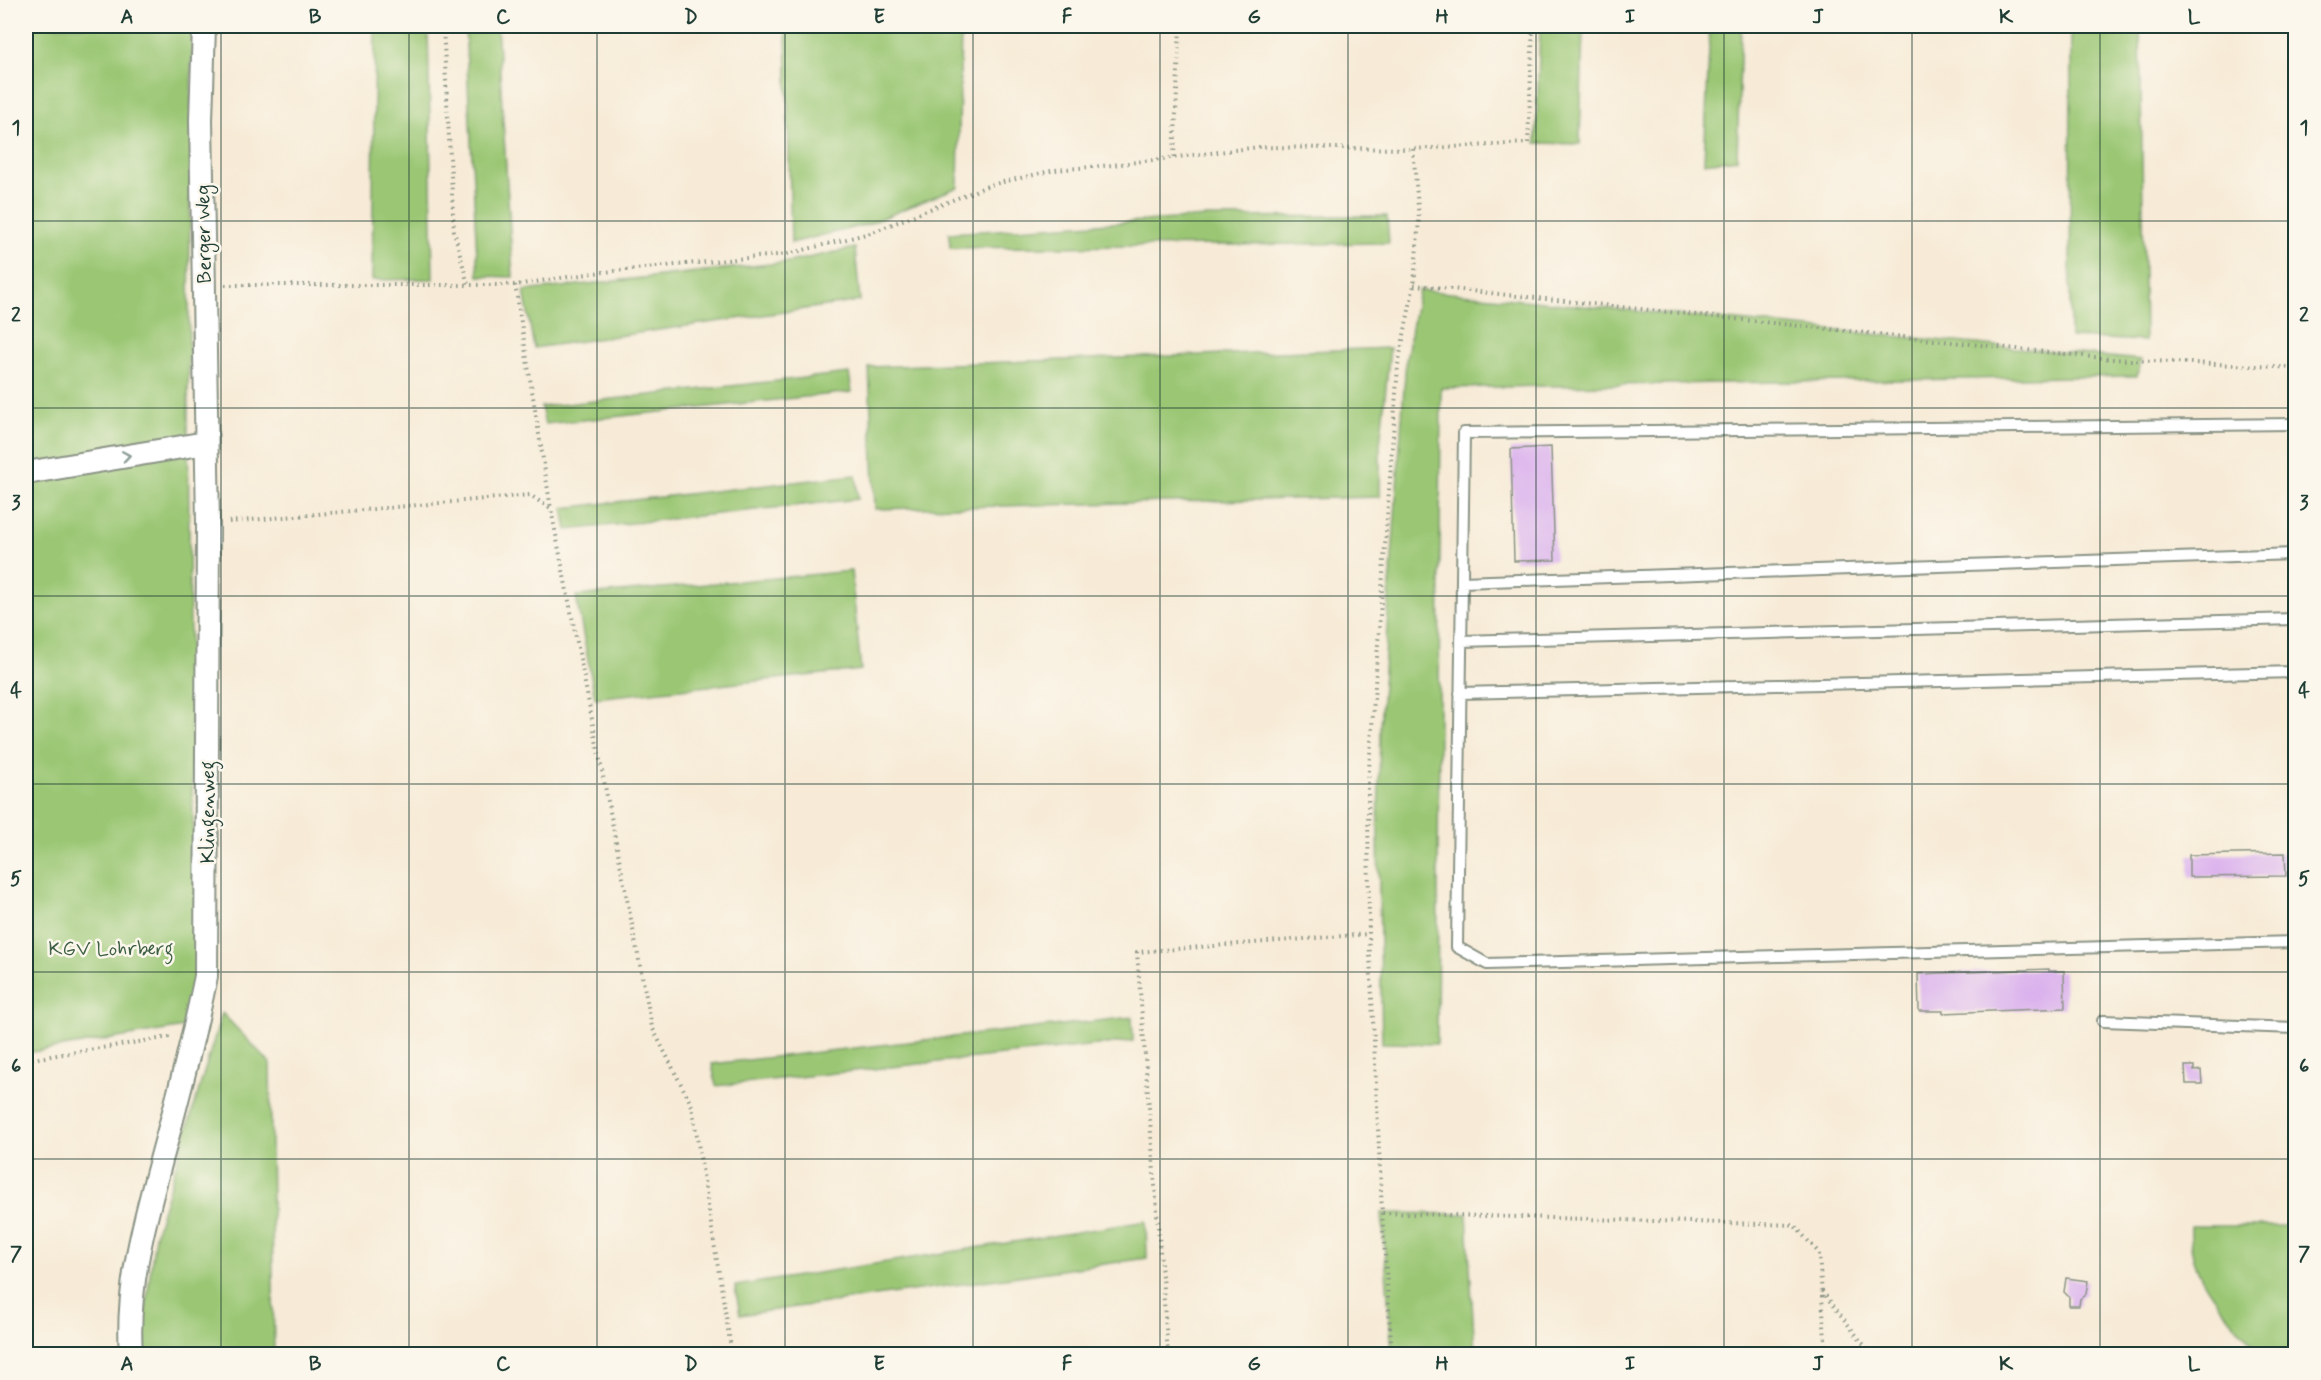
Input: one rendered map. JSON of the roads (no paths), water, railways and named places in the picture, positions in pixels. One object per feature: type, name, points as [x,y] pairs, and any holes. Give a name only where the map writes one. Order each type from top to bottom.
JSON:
[{"type":"street","name":"Berger Weg","points":[[204,26],[201,120],[206,443]]},
{"type":"street","points":[[26,473],[206,443]]},
{"type":"street","name":"Klingenweg","points":[[131,1354],[129,1328],[141,1232],[195,1034],[206,976],[208,524],[206,443]]},
{"type":"lane","points":[[2295,424],[1464,434],[1457,947],[1487,964],[2295,942]]},
{"type":"lane","points":[[1462,582],[2295,554]]},
{"type":"lane","points":[[1461,641],[2295,619]]},
{"type":"lane","points":[[1461,693],[2295,672]]},
{"type":"lane","points":[[2103,1021],[2295,1028]]},
{"type":"park label","name":"KGV Lohrberg","points":[[111,948]]}]
